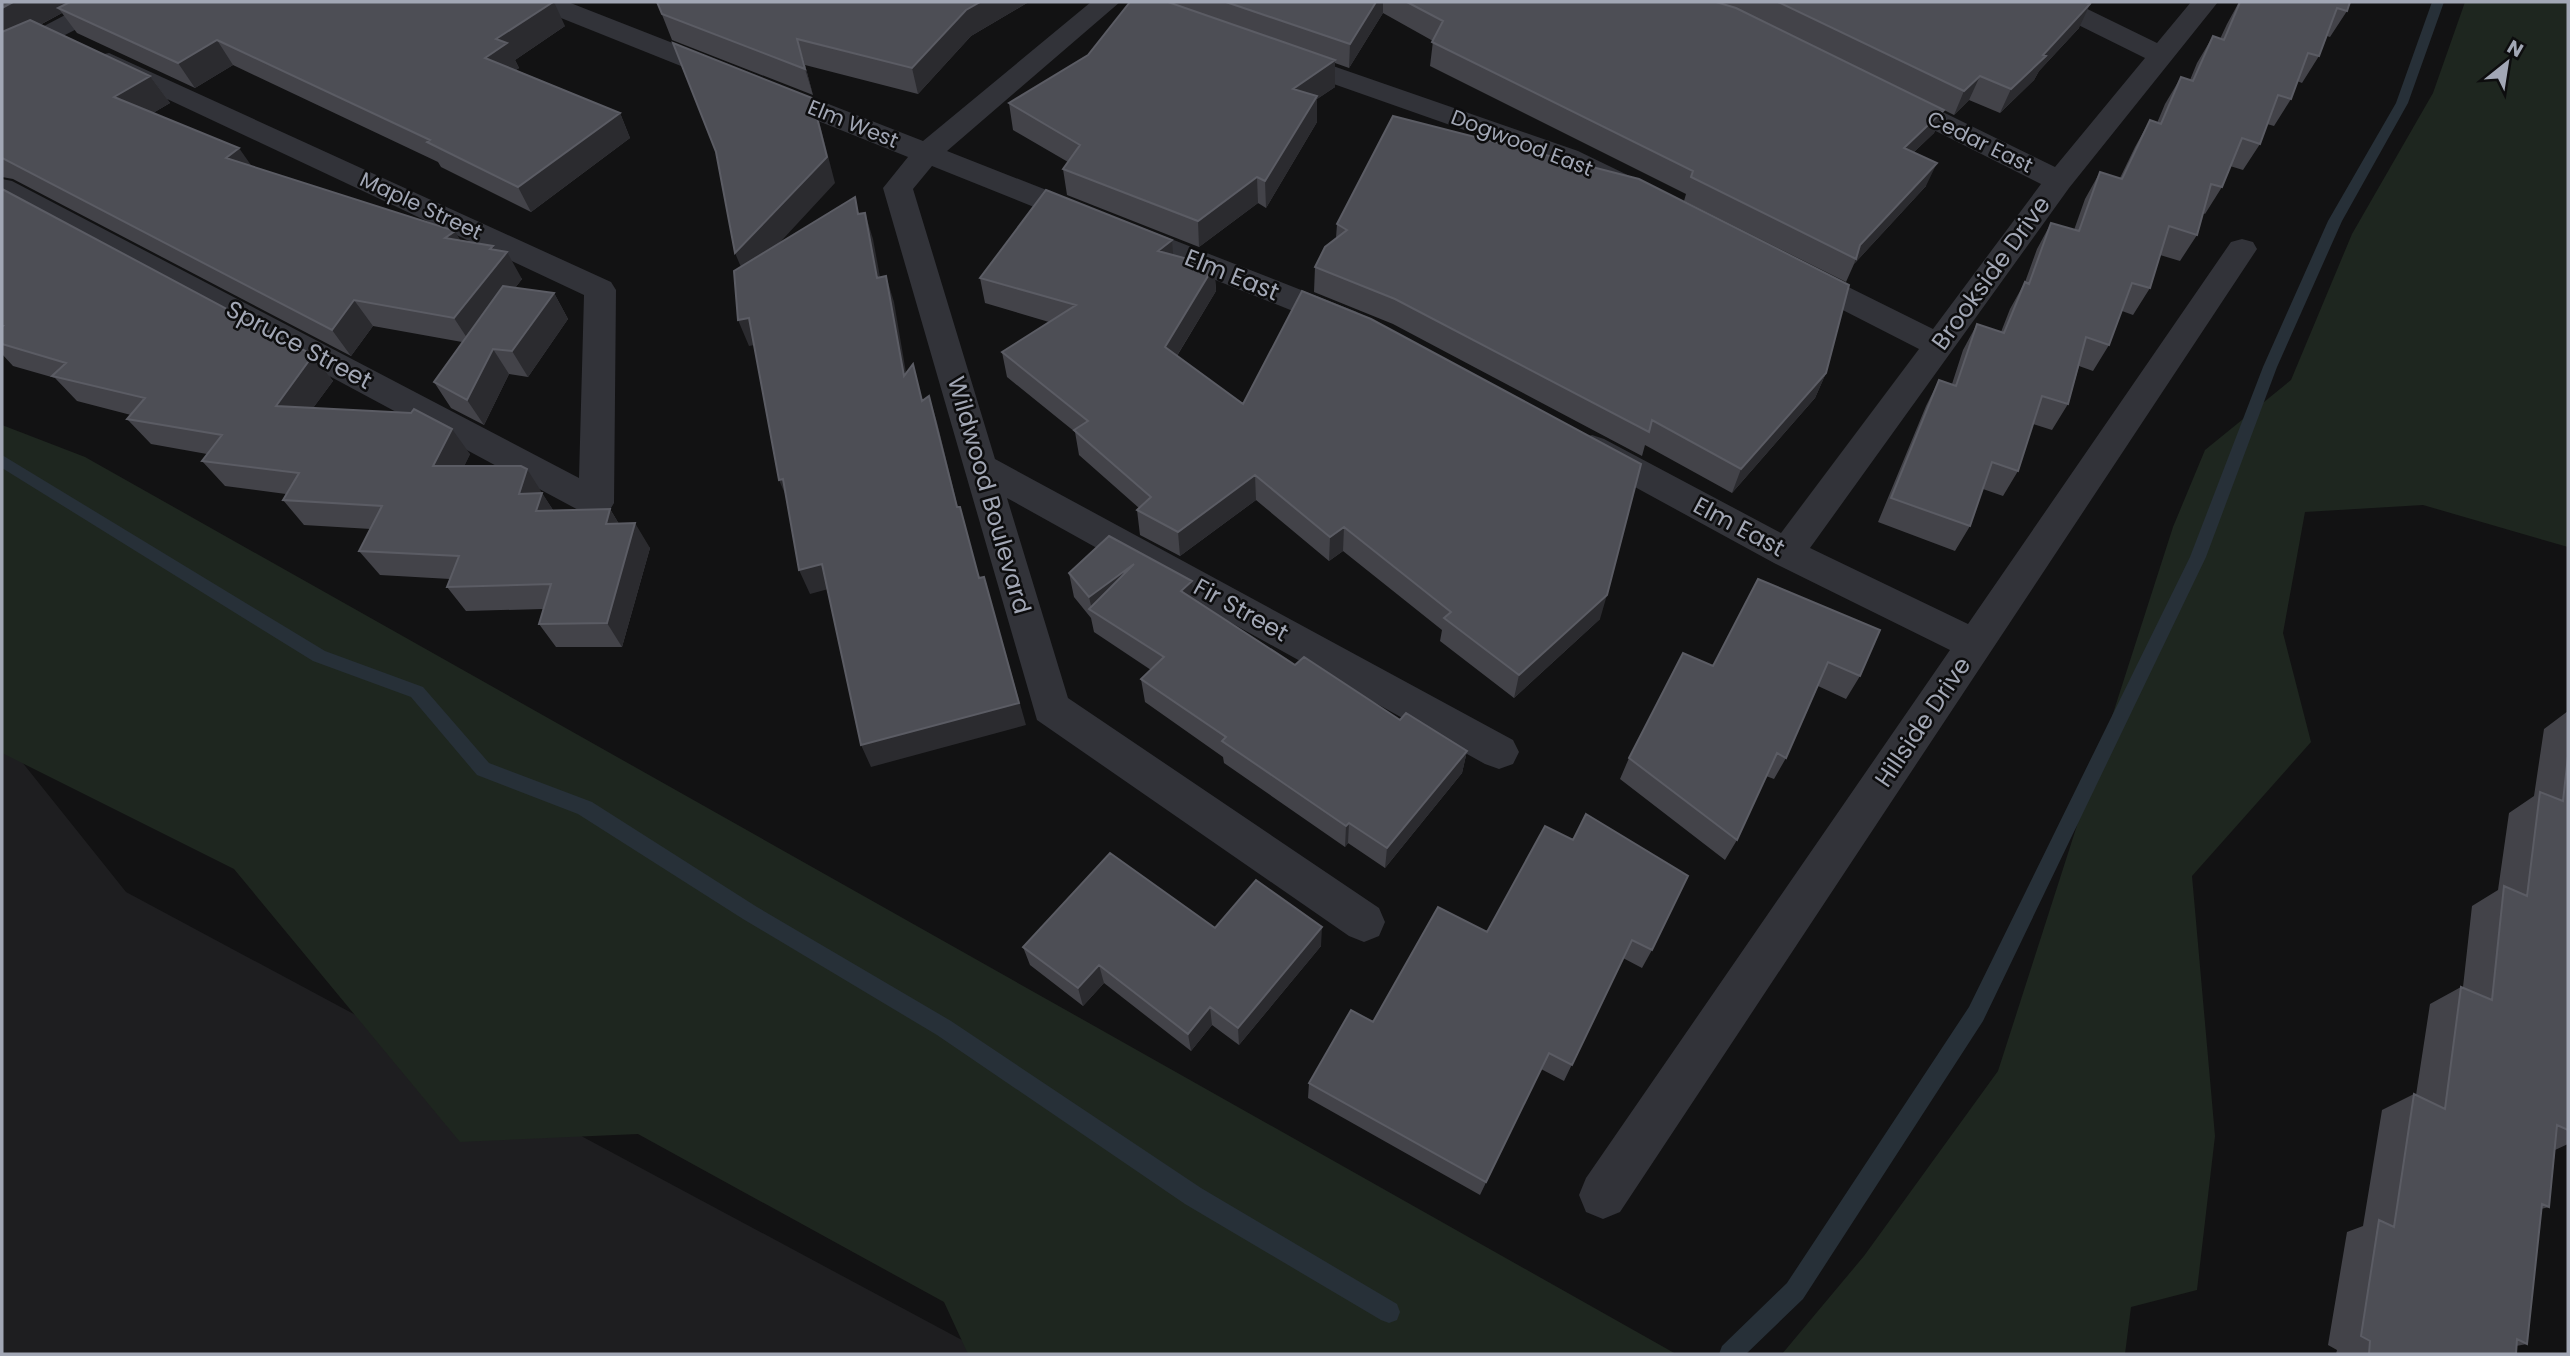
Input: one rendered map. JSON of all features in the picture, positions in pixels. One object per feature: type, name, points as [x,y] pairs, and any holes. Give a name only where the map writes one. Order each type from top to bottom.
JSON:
[{"type":"street","points":[[2,60],[109,2]]},
{"type":"street","name":"Elm West","points":[[545,2],[928,153]]},
{"type":"street","points":[[2053,2],[2159,55]]},
{"type":"street","name":"Brookside Drive","points":[[1787,553],[2059,181],[2159,55],[2205,2]]},
{"type":"street","name":"Wildwood Boulevard","points":[[1124,3],[928,153],[898,188],[1051,708],[1364,922]]},
{"type":"street","name":"Maple Street","points":[[50,33],[600,290],[596,503]]},
{"type":"street","name":"Dogwood East","points":[[1257,47],[1568,157],[1654,201]]},
{"type":"street","name":"Cedar East","points":[[1862,84],[2059,181]]},
{"type":"street","name":"Elm East","points":[[928,153],[1368,329]]},
{"type":"street","name":"Spruce Street","points":[[2,188],[596,503]]},
{"type":"street","name":"Hillside Drive","points":[[1603,1195],[2242,249]]},
{"type":"street","points":[[1777,264],[1938,345]]},
{"type":"street","name":"Elm East","points":[[1566,433],[1787,553],[1976,645]]},
{"type":"street","name":"Fir Street","points":[[982,468],[1499,751]]},
{"type":"shaded area","points":[[2465,2],[2568,2],[2568,547],[2423,505],[2305,512],[2283,633],[2311,742],[2192,876],[2215,1136],[2197,1290],[2131,1307],[2125,1354],[1782,1354],[1864,1256],[1998,1071],[2173,527],[2205,450],[2291,380],[2352,234],[2433,93]]},
{"type":"shaded area","points":[[2,425],[85,457],[1676,1354],[968,1354],[944,1302],[638,1134],[460,1142],[234,869],[2,753]]},
{"type":"shaded area","points":[[2,737],[126,892],[988,1354],[2,1354]]},
{"type":"building","points":[[2,2],[13,2],[2,8]]},
{"type":"building","points":[[70,2],[553,2],[496,39],[507,43],[485,58],[620,113],[518,187],[427,142],[430,140],[217,40],[178,63],[58,8]]},
{"type":"building","points":[[657,2],[980,2],[966,10],[912,68],[797,39],[805,69],[662,14]]},
{"type":"building","points":[[1130,2],[1168,2],[1335,60],[1293,89],[1317,96],[1265,181],[1257,177],[1198,221],[1063,169],[1080,145],[1009,103],[1088,55]]},
{"type":"building","points":[[1226,2],[1376,2],[1350,44]]},
{"type":"building","points":[[1407,2],[1716,2],[1736,8],[1944,110],[1904,148],[1937,163],[1860,245],[1856,259],[1691,177],[1693,171],[1432,42],[1443,21]]},
{"type":"building","points":[[1778,2],[2090,4],[2043,55],[2046,56],[2011,89],[1980,76],[1964,91]]},
{"type":"building","points":[[2240,2],[2350,2],[2347,11],[2337,8],[2319,56],[2308,53],[2291,99],[2278,95],[2260,144],[2242,138],[2222,187],[2211,184],[2197,235],[2169,226],[2150,288],[2132,283],[2109,345],[2086,337],[2068,404],[2042,396],[2018,471],[1992,462],[1970,526],[1891,498],[1939,380],[1956,386],[1977,324],[2004,333],[2025,282],[2029,284],[2051,223],[2079,231],[2100,172],[2122,179],[2150,120],[2161,124],[2181,77],[2193,81],[2213,36],[2224,40]]},
{"type":"building","points":[[30,20],[150,76],[114,97],[239,148],[226,158],[455,231],[445,238],[493,246],[490,249],[507,252],[454,318],[354,300],[332,330],[2,158],[2,32]]},
{"type":"building","points":[[673,43],[812,98],[827,157],[735,253],[716,152]]},
{"type":"building","points":[[1393,116],[1639,179],[1849,285],[1826,373],[1741,469],[1652,420],[1649,432],[1395,299],[1315,267],[1325,247],[1347,230],[1337,224]]},
{"type":"building","points":[[2,189],[313,355],[276,406],[411,413],[414,409],[452,429],[433,466],[521,466],[527,469],[519,494],[542,493],[536,511],[610,509],[606,524],[635,523],[607,623],[539,624],[551,584],[447,587],[459,556],[359,551],[382,506],[283,500],[299,473],[202,461],[222,435],[127,419],[145,398],[52,376],[66,363],[2,344]]},
{"type":"building","points":[[1046,190],[1172,240],[1158,251],[1214,266],[1165,347],[1243,404],[1302,291],[1371,319],[1641,464],[1607,595],[1519,675],[1444,618],[1451,612],[1344,527],[1330,537],[1255,475],[1178,532],[1137,510],[1151,497],[1074,430],[1088,421],[1002,352],[1076,305],[980,278]]},
{"type":"building","points":[[855,197],[858,214],[865,213],[877,278],[886,276],[904,376],[913,364],[922,401],[929,396],[957,507],[960,507],[979,578],[984,577],[1019,703],[861,745],[822,564],[799,570],[783,479],[779,480],[749,318],[738,320],[734,271]]},
{"type":"building","points":[[503,286],[554,293],[512,351],[493,349],[467,400],[434,382]]},
{"type":"building","points":[[1109,536],[1192,581],[1181,591],[1295,665],[1304,657],[1400,720],[1406,713],[1467,751],[1387,848],[1349,823],[1346,826],[1222,741],[1226,737],[1141,679],[1164,657],[1089,609],[1134,564],[1089,597],[1069,573]]},
{"type":"building","points":[[1758,579],[1880,630],[1860,676],[1828,662],[1786,758],[1777,753],[1737,840],[1629,758],[1683,653],[1713,666]]},
{"type":"building","points":[[2568,756],[2568,1130],[2557,1125],[2549,1207],[2542,1204],[2527,1344],[2517,1339],[2516,1354],[2369,1354],[2370,1341],[2361,1336],[2379,1220],[2394,1227],[2414,1094],[2445,1109],[2461,987],[2492,1000],[2504,886],[2527,896],[2540,792],[2563,801]]},
{"type":"building","points":[[1586,814],[1688,876],[1652,950],[1632,940],[1572,1065],[1549,1053],[1486,1182],[1309,1083],[1351,1010],[1373,1022],[1438,907],[1487,932],[1545,826],[1573,840]]},
{"type":"building","points":[[1110,853],[1215,928],[1256,880],[1322,927],[1238,1028],[1210,1007],[1188,1034],[1099,965],[1078,988],[1023,947]]},
{"type":"waterway","points":[[1730,1354],[1795,1291],[1976,1014],[2198,557],[2270,367],[2335,221],[2402,103],[2438,2]]},
{"type":"waterway","points":[[2,461],[319,656],[417,692],[483,769],[585,808],[750,913],[944,1028],[1193,1196],[1389,1312]]}]
